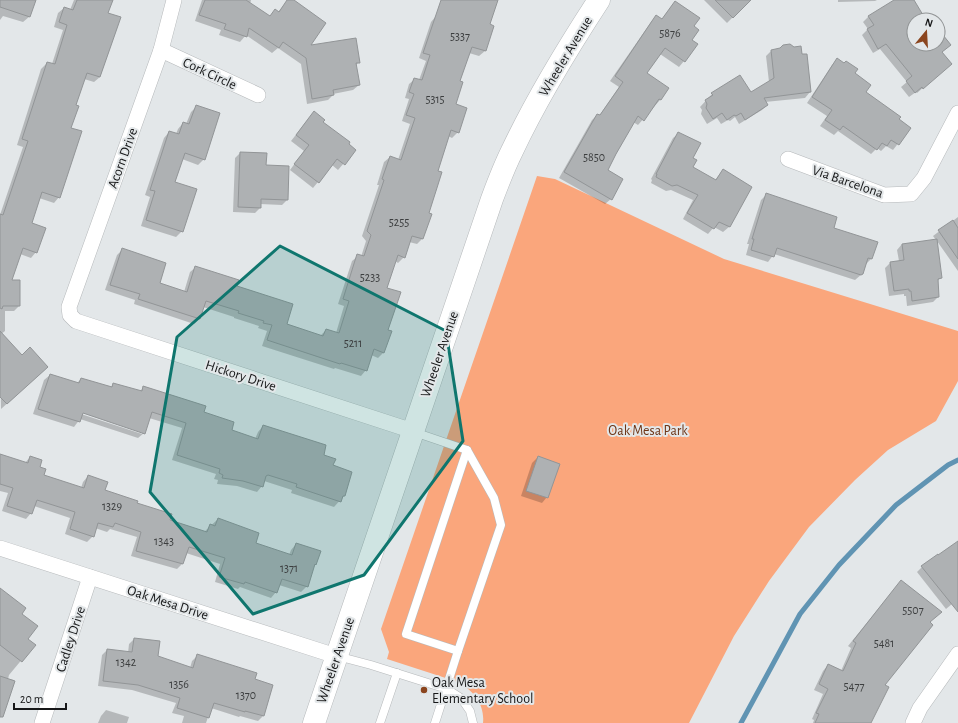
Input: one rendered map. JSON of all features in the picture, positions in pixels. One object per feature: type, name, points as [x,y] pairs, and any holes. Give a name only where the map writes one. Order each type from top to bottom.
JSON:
[{"type":"main road","name":"Wheeler Avenue","points":[[314,723],[492,199],[511,152],[549,79],[599,0]]},
{"type":"street","name":"Acorn Drive","points":[[70,315],[69,307],[161,50],[174,0]]},
{"type":"street","name":"Cork Circle","points":[[161,50],[258,95]]},
{"type":"street","name":"Via Barcelona","points":[[788,159],[884,195],[911,194],[924,178],[958,113]]},
{"type":"street","name":"Hickory Drive","points":[[70,315],[76,321],[413,431]]},
{"type":"street","name":"Oak Mesa Drive","points":[[0,548],[336,656]]},
{"type":"street","name":"Cadley Drive","points":[[42,723],[90,577]]},
{"type":"street","points":[[913,723],[920,708],[958,654]]},
{"type":"lane","points":[[413,431],[467,450],[494,498],[501,525],[435,723]]},
{"type":"lane","points":[[458,651],[406,634],[467,450]]},
{"type":"lane","points":[[336,656],[397,673],[446,690],[461,698],[470,711],[472,723]]},
{"type":"lane","points":[[380,723],[397,673]]},
{"type":"highlighted area","points":[[280,246],[446,331],[463,441],[364,575],[253,614],[150,492],[177,337]]},
{"type":"green space","name":"Oak Mesa Park","points":[[537,176],[555,179],[724,259],[958,331],[958,381],[936,421],[888,450],[855,480],[809,527],[769,581],[734,636],[689,723],[483,723],[482,710],[477,699],[469,690],[458,682],[387,659],[389,652],[381,629]]},
{"type":"building","points":[[0,0],[36,0],[30,17],[0,7]]},
{"type":"building","points":[[77,0],[113,0],[108,13],[121,17],[100,77],[87,73],[76,105],[79,106],[71,128],[82,131],[60,198],[42,192],[32,223],[46,228],[37,253],[23,248],[12,280],[20,280],[20,306],[3,306],[2,309],[0,308],[0,214],[3,215],[28,141],[22,139],[47,62],[55,64],[67,25],[59,22],[64,7],[73,10]]},
{"type":"building","points":[[205,0],[246,0],[270,16],[275,9],[279,12],[287,0],[294,0],[326,23],[311,45],[356,38],[360,63],[356,63],[360,85],[333,90],[334,95],[312,99],[306,58],[283,42],[279,48],[249,28],[247,37],[224,29],[226,24],[199,15]]},
{"type":"building","points":[[441,0],[498,0],[490,24],[494,26],[486,51],[472,47],[460,81],[463,82],[456,104],[467,108],[459,133],[451,130],[438,171],[442,172],[429,213],[432,214],[423,239],[412,236],[405,258],[398,255],[387,288],[401,292],[388,330],[392,331],[384,353],[374,349],[367,371],[341,363],[340,364],[267,340],[272,325],[238,313],[239,311],[206,301],[200,319],[138,299],[140,294],[110,285],[122,248],[166,263],[160,283],[187,292],[195,266],[239,280],[237,286],[293,304],[287,324],[323,336],[326,329],[339,333],[349,301],[343,299],[357,254],[364,256],[371,235],[367,231],[384,180],[382,179],[390,156],[401,160],[415,118],[406,115],[414,94],[409,92],[414,78],[422,80],[430,55],[423,53]]},
{"type":"building","points":[[715,0],[751,0],[733,18]]},
{"type":"building","points":[[894,0],[914,0],[921,12],[906,12],[906,52],[942,52],[952,64],[923,89],[922,87],[915,93],[906,81],[912,76],[886,44],[878,49],[867,29],[874,25],[868,16]]},
{"type":"building","points":[[675,1],[700,18],[694,26],[699,30],[692,40],[698,44],[685,62],[665,48],[647,73],[669,88],[661,100],[659,99],[644,121],[638,116],[616,154],[608,170],[623,179],[612,200],[564,172],[597,114],[600,115],[623,82],[615,76],[656,15],[662,19]]},
{"type":"building","points":[[946,39],[951,45],[946,49]]},
{"type":"building","points":[[790,44],[794,47],[801,46],[802,54],[807,54],[811,92],[764,98],[768,105],[745,120],[741,113],[736,116],[734,115],[727,120],[722,113],[713,119],[706,108],[707,104],[705,100],[713,95],[711,93],[740,75],[751,92],[774,78],[771,50]]},
{"type":"building","points":[[837,58],[844,63],[846,61],[858,69],[855,73],[871,85],[866,92],[901,117],[899,119],[911,128],[899,145],[891,140],[887,146],[882,143],[877,150],[843,126],[840,130],[825,120],[832,110],[812,97]]},
{"type":"building","points":[[196,105],[220,113],[205,160],[185,153],[175,182],[197,189],[183,232],[146,220],[155,191],[150,190],[169,131],[179,134],[183,122],[189,124]]},
{"type":"building","points":[[314,111],[325,120],[323,122],[350,142],[349,144],[356,150],[345,165],[337,159],[319,183],[294,164],[309,145],[296,135]]},
{"type":"building","points":[[678,132],[701,143],[693,158],[697,160],[693,167],[716,180],[723,169],[752,187],[730,227],[719,222],[714,229],[687,213],[698,195],[677,185],[672,186],[656,177],[656,174]]},
{"type":"building","points":[[240,152],[267,153],[266,165],[289,166],[288,200],[261,199],[261,208],[238,207]]},
{"type":"building","points":[[766,193],[837,217],[834,228],[878,242],[872,259],[868,258],[863,274],[861,275],[777,248],[774,257],[751,250],[754,239],[752,239]]},
{"type":"building","points":[[953,220],[958,228],[958,259],[938,230]]},
{"type":"building","points":[[937,239],[942,278],[938,279],[939,297],[912,301],[911,291],[909,291],[909,289],[894,291],[890,262],[904,260],[902,244]]},
{"type":"building","points":[[0,331],[22,355],[30,347],[48,367],[7,404],[0,397]]},
{"type":"building","points":[[50,374],[79,383],[81,378],[112,387],[113,383],[142,391],[143,386],[206,406],[204,412],[234,422],[232,430],[258,439],[263,425],[326,445],[324,455],[336,459],[333,465],[352,472],[345,496],[343,496],[341,502],[296,487],[297,484],[268,475],[266,476],[263,487],[243,481],[222,478],[223,475],[219,473],[220,469],[177,455],[186,423],[152,412],[145,434],[83,413],[80,422],[38,409]]},
{"type":"building","points":[[0,454],[28,463],[30,456],[42,460],[40,467],[46,469],[44,475],[84,488],[88,475],[108,482],[105,490],[138,501],[137,503],[172,514],[170,520],[207,532],[210,524],[215,526],[218,518],[259,533],[256,543],[292,555],[296,543],[321,551],[316,565],[315,564],[308,587],[282,579],[277,593],[245,582],[244,584],[219,577],[225,558],[189,547],[183,564],[136,551],[141,532],[115,523],[113,527],[98,523],[94,537],[70,529],[75,512],[37,500],[32,514],[7,506],[13,488],[0,484]]},
{"type":"building","points":[[538,456],[560,464],[548,498],[526,491]]},
{"type":"building","points":[[958,541],[958,612],[921,566]]},
{"type":"building","points":[[901,580],[942,612],[930,622],[933,625],[885,685],[889,687],[871,723],[815,723],[819,714],[816,713],[828,689],[819,684],[828,664],[843,671],[856,643],[853,641]]},
{"type":"building","points":[[0,588],[26,608],[22,614],[38,626],[28,639],[36,645],[22,662],[0,645]]},
{"type":"building","points":[[134,638],[160,641],[158,656],[193,668],[197,654],[257,673],[255,679],[273,685],[264,716],[214,703],[209,718],[177,708],[180,698],[138,685],[103,681],[107,649],[132,652]]},
{"type":"building","points":[[0,676],[15,681],[3,717],[0,717]]},
{"type":"waterway","points":[[741,723],[800,614],[839,565],[896,505],[948,465],[958,460]]},
{"type":"place","name":"Oak Mesa Elementary School","points":[[424,690]]}]
